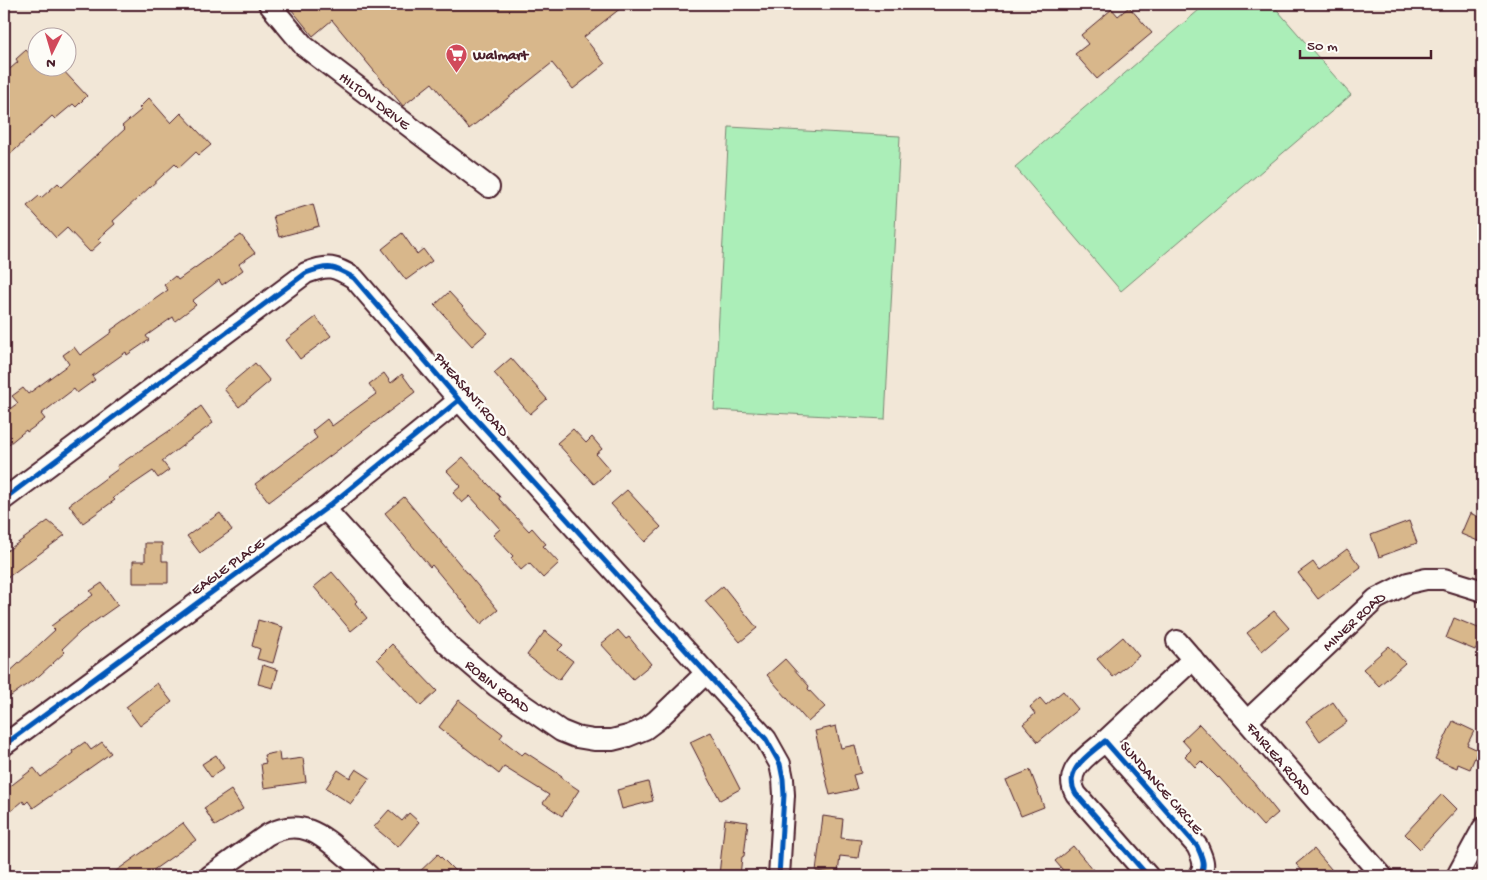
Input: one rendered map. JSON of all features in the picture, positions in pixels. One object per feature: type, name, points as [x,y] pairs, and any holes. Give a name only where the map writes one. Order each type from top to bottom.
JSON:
[{"type":"street","name":"HILTON DRIVE","points":[[269,4],[304,46],[489,187]]},
{"type":"street","name":"PHEASANT ROAD","points":[[4,499],[306,273],[328,267],[339,269],[354,278],[460,400],[766,739],[780,764],[783,779],[784,795],[779,876]]},
{"type":"street","name":"EAGLE PLACE","points":[[4,745],[325,509],[460,400]]},
{"type":"street","name":"ROBIN ROAD","points":[[325,509],[448,644],[496,686],[561,732],[594,740],[612,740],[628,736],[645,729],[657,720],[706,673]]},
{"type":"street","name":"MINER ROAD","points":[[1248,720],[1376,599],[1408,583],[1426,579],[1444,579],[1483,591]]},
{"type":"street","name":"FAIRLEA ROAD","points":[[1177,641],[1248,720],[1382,876]]},
{"type":"street","name":"SUNDANCE CIRCLE","points":[[1148,876],[1076,794],[1072,788],[1072,775],[1079,764],[1193,659]]},
{"type":"street","name":"SUNDANCE CIRCLE","points":[[1105,741],[1197,846],[1203,858],[1204,870],[1199,876]]},
{"type":"street","points":[[210,876],[266,835],[292,826],[308,829],[325,839],[370,876]]},
{"type":"street","points":[[1457,876],[1483,828]]},
{"type":"green space","points":[[1206,4],[1272,4],[1351,95],[1121,291],[1015,167]]},
{"type":"green space","points":[[729,127],[900,136],[885,419],[714,410]]},
{"type":"building","name":"Walmart","points":[[287,4],[626,4],[584,37],[605,64],[573,89],[552,63],[469,129],[432,83],[403,106],[332,20],[313,36]]},
{"type":"building","points":[[1129,7],[1152,33],[1097,79],[1075,54],[1088,44],[1081,35],[1112,9],[1118,16]]},
{"type":"building","points":[[26,50],[28,52],[28,78],[70,78],[87,96],[76,107],[73,104],[55,119],[52,116],[4,160],[4,74],[18,62],[16,59]]},
{"type":"building","points":[[149,98],[171,123],[181,113],[211,145],[199,155],[196,152],[179,168],[175,164],[113,221],[115,224],[98,239],[101,242],[90,252],[67,228],[56,238],[27,206],[39,196],[41,198],[58,183],[62,187],[125,129],[122,126],[141,110],[139,108]]},
{"type":"building","points":[[313,204],[319,226],[279,237],[273,216]]},
{"type":"building","points":[[402,233],[417,254],[423,249],[432,261],[406,280],[382,249]]},
{"type":"building","points":[[241,235],[255,253],[239,264],[243,270],[222,285],[219,280],[192,301],[196,305],[175,321],[173,317],[146,336],[149,340],[127,355],[126,352],[92,376],[95,380],[77,393],[74,389],[41,414],[45,419],[27,432],[26,430],[4,448],[4,413],[18,403],[12,396],[23,388],[28,394],[69,364],[63,355],[74,347],[80,355],[112,332],[111,330],[168,290],[164,285],[175,276],[178,280]]},
{"type":"building","points":[[449,292],[487,333],[472,346],[435,305]]},
{"type":"building","points":[[316,317],[331,336],[300,359],[286,340]]},
{"type":"building","points":[[511,358],[547,399],[530,414],[494,373]]},
{"type":"building","points":[[255,363],[270,381],[239,407],[224,389]]},
{"type":"building","points":[[384,373],[391,383],[402,374],[415,392],[269,502],[255,484],[317,438],[312,431],[327,419],[332,426],[376,394],[369,384]]},
{"type":"building","points":[[201,406],[213,423],[162,461],[169,470],[158,478],[153,471],[113,498],[115,500],[83,523],[69,505],[118,469],[117,466],[169,431]]},
{"type":"building","points":[[573,429],[586,443],[592,437],[602,449],[596,454],[610,470],[594,484],[557,443]]},
{"type":"building","points":[[463,457],[529,531],[532,528],[546,544],[543,546],[559,563],[543,578],[529,563],[521,570],[511,558],[513,556],[493,535],[500,529],[470,496],[462,503],[453,493],[461,486],[447,471]]},
{"type":"building","points":[[627,490],[661,527],[645,542],[611,504]]},
{"type":"building","points":[[404,497],[498,610],[481,624],[432,565],[430,567],[385,513]]},
{"type":"building","points":[[220,513],[232,530],[200,553],[187,536]]},
{"type":"building","points":[[1470,513],[1483,519],[1483,543],[1461,534]]},
{"type":"building","points":[[48,521],[65,535],[4,580],[4,553]]},
{"type":"building","points":[[1409,521],[1417,543],[1379,557],[1371,535]]},
{"type":"building","points":[[145,543],[162,543],[162,561],[168,561],[168,583],[133,583],[133,561],[145,561]]},
{"type":"building","points":[[1347,549],[1361,567],[1318,599],[1298,573],[1313,562],[1319,570]]},
{"type":"building","points":[[332,572],[357,601],[355,603],[367,618],[351,631],[314,587]]},
{"type":"building","points":[[102,583],[118,605],[81,631],[62,649],[65,652],[40,675],[4,701],[4,677],[55,630],[51,626],[93,595],[90,591]]},
{"type":"building","points":[[723,586],[757,628],[740,642],[705,601]]},
{"type":"building","points":[[1274,611],[1289,628],[1262,651],[1247,633]]},
{"type":"building","points":[[1454,618],[1483,630],[1475,650],[1446,638]]},
{"type":"building","points":[[258,620],[283,627],[273,663],[257,659],[260,649],[252,646]]},
{"type":"building","points":[[618,630],[626,639],[629,637],[651,664],[633,679],[601,644]]},
{"type":"building","points":[[545,631],[563,645],[558,650],[573,661],[559,680],[527,655]]},
{"type":"building","points":[[1123,637],[1139,656],[1113,677],[1097,659]]},
{"type":"building","points":[[392,644],[437,691],[421,706],[377,659]]},
{"type":"building","points":[[1389,646],[1405,663],[1379,686],[1363,669]]},
{"type":"building","points":[[785,659],[809,686],[808,689],[825,707],[808,722],[767,675]]},
{"type":"building","points":[[263,665],[278,670],[273,688],[258,684]]},
{"type":"building","points":[[157,683],[172,702],[140,726],[126,707]]},
{"type":"building","points":[[1063,691],[1078,709],[1038,742],[1023,724],[1035,714],[1030,707],[1040,698],[1046,705]]},
{"type":"building","points":[[459,700],[503,734],[500,738],[522,755],[525,752],[562,776],[561,778],[579,790],[562,816],[543,803],[549,795],[504,767],[499,774],[439,727]]},
{"type":"building","points":[[1333,702],[1347,722],[1320,741],[1306,721]]},
{"type":"building","points":[[1453,721],[1474,731],[1467,745],[1478,750],[1470,769],[1458,764],[1457,768],[1435,759]]},
{"type":"building","points":[[1199,724],[1253,782],[1278,813],[1263,826],[1219,777],[1201,761],[1195,767],[1185,756],[1191,750],[1182,740]]},
{"type":"building","points":[[836,726],[841,748],[855,745],[861,773],[853,775],[857,789],[830,795],[815,731]]},
{"type":"building","points":[[711,732],[740,789],[720,800],[690,742]]},
{"type":"building","points":[[85,742],[91,750],[102,742],[111,753],[33,808],[28,801],[25,804],[23,801],[4,817],[4,791],[34,768],[41,777]]},
{"type":"building","points":[[279,752],[280,761],[303,758],[306,782],[264,788],[261,764],[266,763],[264,755]]},
{"type":"building","points":[[216,755],[224,768],[211,777],[202,764]]},
{"type":"building","points":[[356,769],[370,778],[351,804],[326,788],[338,770],[350,778]]},
{"type":"building","points":[[1030,770],[1044,807],[1021,816],[1006,780]]},
{"type":"building","points":[[648,782],[653,801],[622,809],[617,790]]},
{"type":"building","points":[[231,790],[243,809],[215,826],[204,808]]},
{"type":"building","points":[[1442,794],[1457,809],[1420,849],[1405,834]]},
{"type":"building","points":[[389,810],[402,821],[409,813],[419,822],[398,847],[374,827]]},
{"type":"building","points":[[823,816],[843,819],[841,838],[861,840],[858,858],[840,856],[838,874],[816,871]]},
{"type":"building","points":[[725,819],[748,822],[740,876],[719,875]]},
{"type":"building","points":[[183,823],[196,840],[145,876],[109,876]]},
{"type":"building","points":[[1073,846],[1098,876],[1068,876],[1055,861]]},
{"type":"building","points":[[1314,849],[1337,876],[1307,876],[1296,864]]},
{"type":"building","points":[[438,854],[460,876],[415,876]]},
{"type":"cycle path","points":[[4,499],[306,273],[326,267],[341,271],[354,278],[459,400],[766,739],[780,764],[783,779],[784,795],[779,876]]},
{"type":"cycle path","points":[[4,745],[325,509],[459,400]]},
{"type":"cycle path","points":[[1148,876],[1076,794],[1073,785],[1072,778],[1079,764],[1105,741],[1197,846],[1203,865],[1199,876]]},
{"type":"place","name":"Walmart","points":[[457,73]]}]
